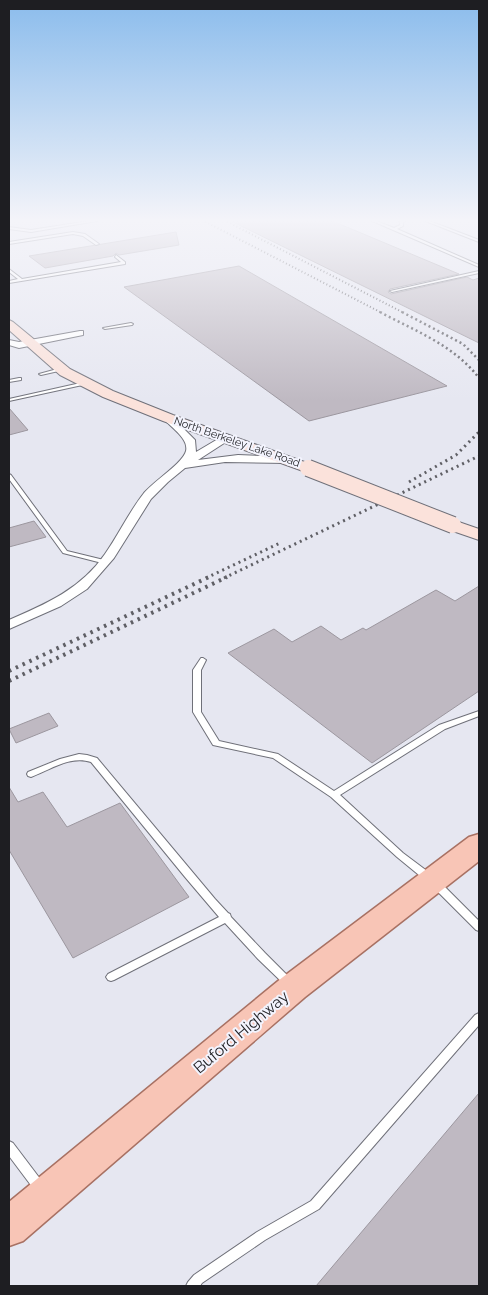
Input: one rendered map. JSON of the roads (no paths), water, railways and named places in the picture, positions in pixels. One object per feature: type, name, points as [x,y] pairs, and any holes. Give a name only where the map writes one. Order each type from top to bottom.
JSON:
[{"type":"main road","name":"Buford Highway","points":[[9,1227],[294,987],[479,845]]},
{"type":"street","name":"North Berkeley Lake Road","points":[[9,324],[25,343],[62,369],[108,394],[168,418],[289,460],[479,535]]},
{"type":"street","points":[[9,343],[25,343],[80,333]]},
{"type":"street","points":[[9,352],[18,350],[25,343]]},
{"type":"street","points":[[168,418],[190,440],[191,452],[176,471]]},
{"type":"street","points":[[9,626],[44,610],[83,586],[106,562],[148,495],[190,459],[227,438]]},
{"type":"street","points":[[176,471],[197,463],[226,458],[289,460]]},
{"type":"lane","points":[[392,290],[438,280]]},
{"type":"lane","points":[[105,328],[131,324]]},
{"type":"lane","points":[[42,374],[62,369]]},
{"type":"lane","points":[[9,381],[19,379]]},
{"type":"lane","points":[[9,400],[85,383]]},
{"type":"lane","points":[[9,476],[65,552],[106,562]]},
{"type":"lane","points":[[203,660],[197,670],[196,712],[216,743],[275,756],[334,795],[400,855],[433,882],[479,927]]},
{"type":"lane","points":[[334,795],[442,727],[479,713]]},
{"type":"lane","points":[[31,774],[80,756],[86,756],[94,760],[227,917],[265,960],[294,987]]},
{"type":"lane","points":[[111,977],[227,917]]},
{"type":"lane","points":[[192,1286],[198,1279],[261,1236],[315,1205],[479,1018]]},
{"type":"lane","points":[[9,1148],[47,1196]]},
{"type":"railway","points":[[319,280],[382,313]]},
{"type":"railway","points":[[341,280],[404,313]]},
{"type":"railway","points":[[380,312],[446,348],[458,356],[479,378]]},
{"type":"railway","points":[[402,312],[463,344],[479,360]]},
{"type":"railway","points":[[409,482],[456,455],[479,432]]},
{"type":"railway","points":[[224,578],[479,456]]},
{"type":"railway","points":[[206,578],[280,543]]},
{"type":"railway","points":[[9,671],[209,577]]},
{"type":"railway","points":[[9,681],[227,577]]}]
